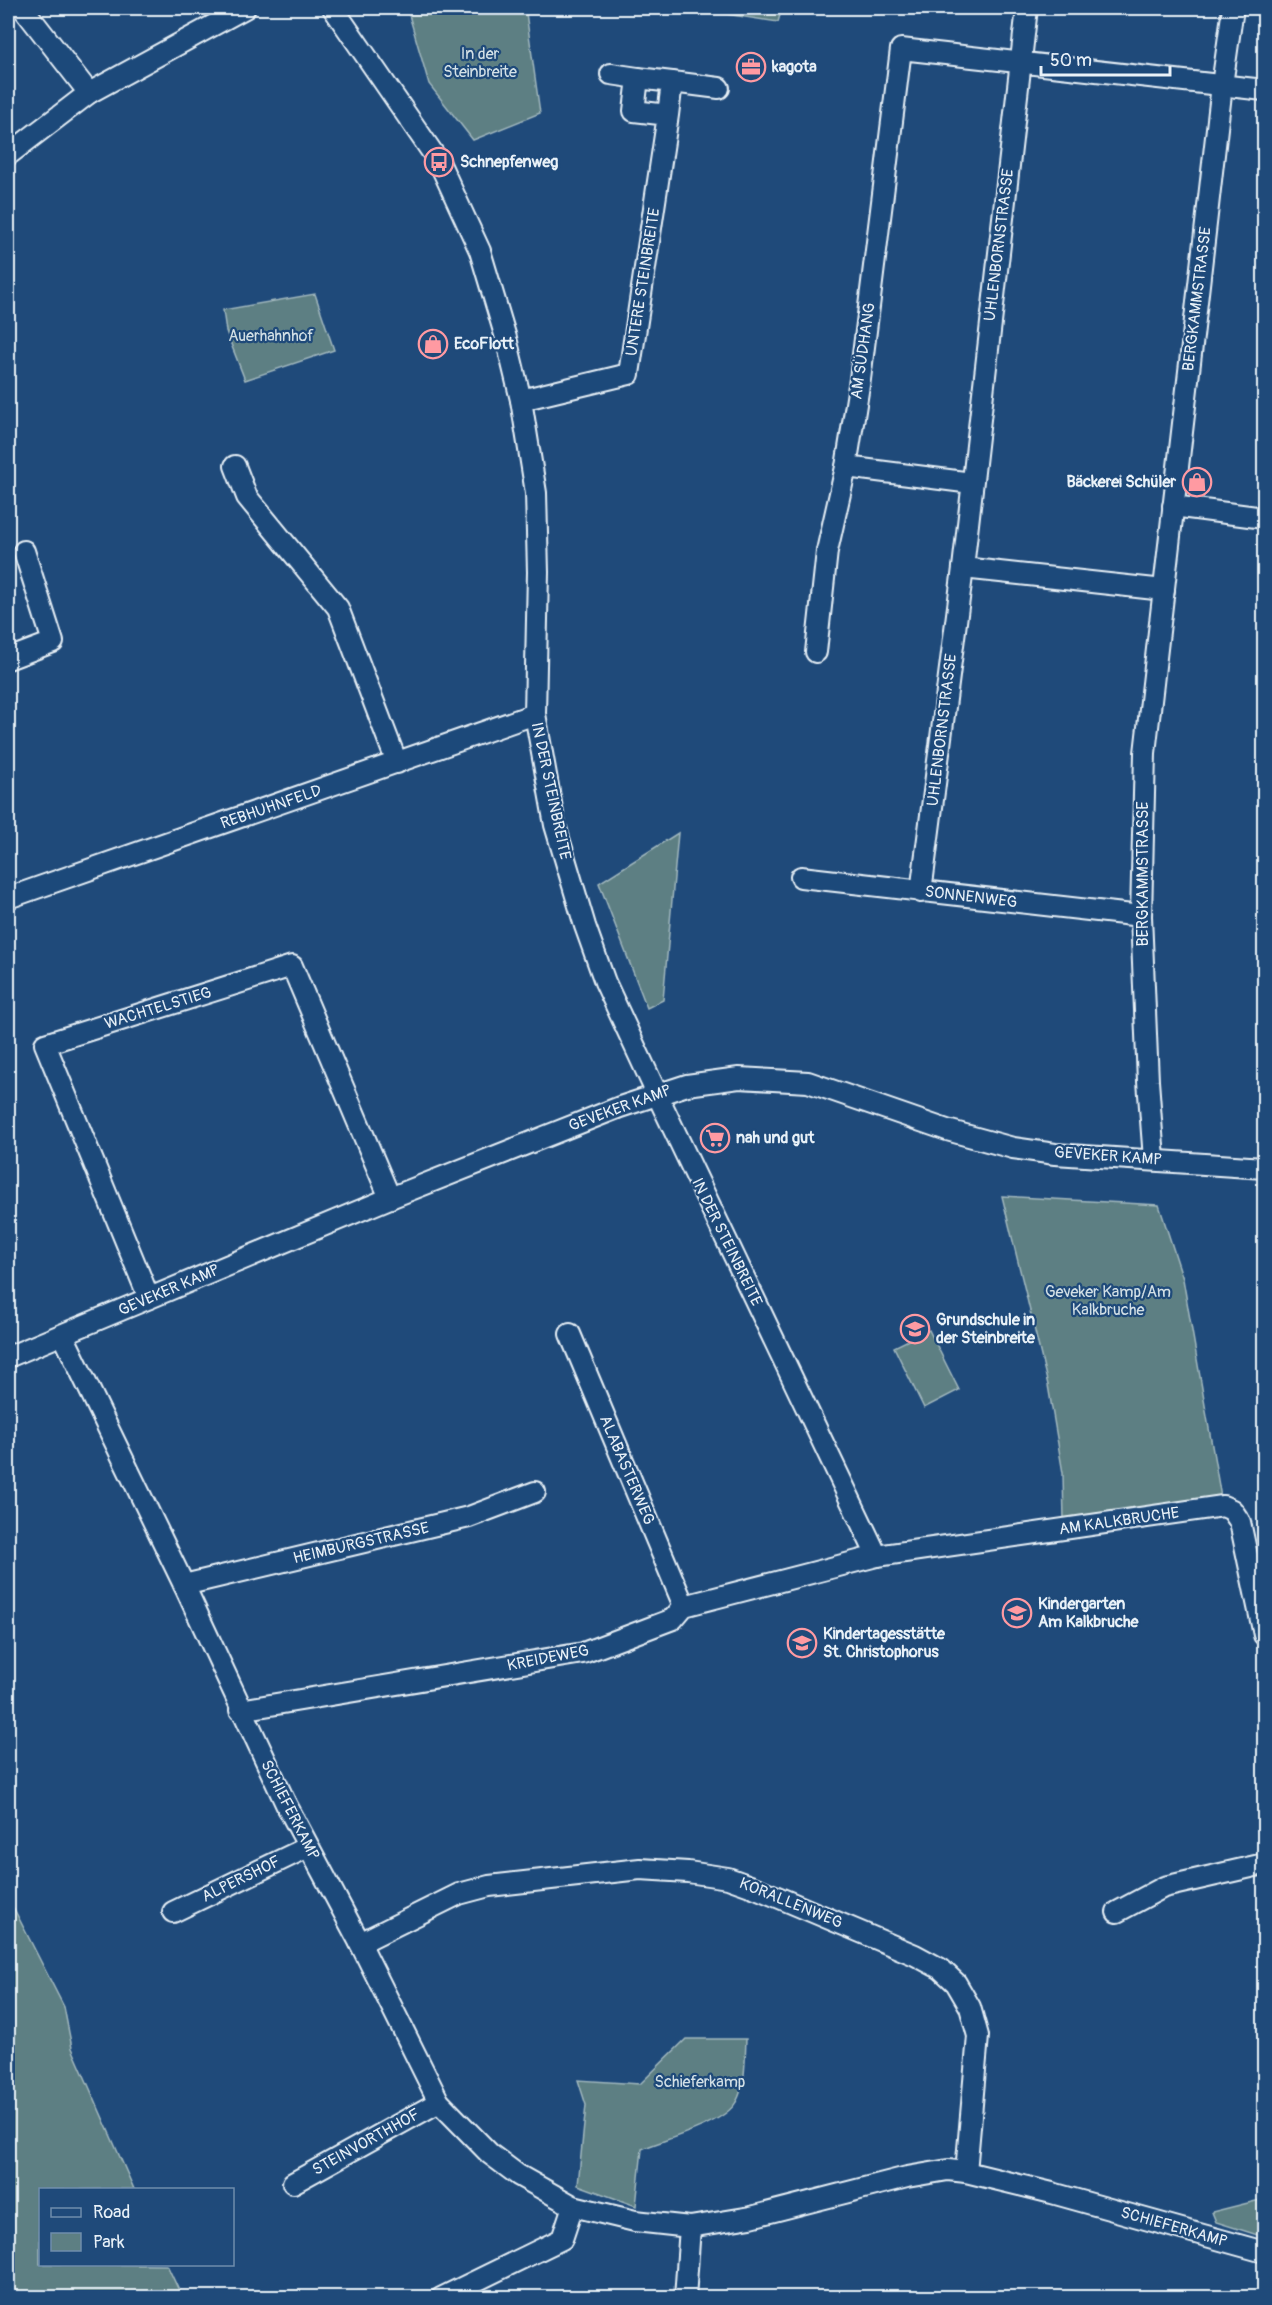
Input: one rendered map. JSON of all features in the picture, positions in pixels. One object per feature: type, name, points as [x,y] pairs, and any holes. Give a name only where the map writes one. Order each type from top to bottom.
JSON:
[{"type":"street","points":[[23,8],[89,93]]},
{"type":"street","points":[[8,155],[89,93],[245,8]]},
{"type":"street","name":"IN DER STEINBREITE","points":[[333,8],[439,162],[480,251],[521,400],[536,493],[538,572],[535,714],[555,825],[585,926],[606,982],[657,1093],[876,1556]]},
{"type":"street","name":"UHLENBORNSTRASSE","points":[[921,892],[963,568],[1027,8]]},
{"type":"street","name":"BERGKAMMSTRASSE","points":[[1154,1159],[1148,1081],[1141,916],[1145,753],[1222,85],[1233,8]]},
{"type":"street","name":"AM SÜDHANG","points":[[816,652],[827,551],[846,467],[860,379],[901,50],[1021,63]]},
{"type":"street","points":[[1021,63],[1264,90]]},
{"type":"street","points":[[611,74],[719,88]]},
{"type":"street","points":[[638,78],[634,111],[668,115]]},
{"type":"street","name":"UNTERE STEINBREITE","points":[[521,400],[629,374],[672,82]]},
{"type":"street","points":[[235,466],[247,497],[338,608],[397,763]]},
{"type":"street","points":[[846,467],[972,483]]},
{"type":"street","points":[[1173,506],[1264,518]]},
{"type":"street","points":[[8,659],[53,642],[24,551]]},
{"type":"street","points":[[963,568],[1164,590]]},
{"type":"street","name":"REBHUHNFELD","points":[[8,898],[535,714]]},
{"type":"street","name":"SONNENWEG","points":[[801,877],[1141,916]]},
{"type":"street","name":"WACHTELSTIEG","points":[[149,1298],[45,1044],[292,966],[390,1198]]},
{"type":"street","name":"GEVEKER KAMP","points":[[8,1358],[390,1198],[657,1093],[687,1085],[739,1078],[808,1082],[947,1130],[1013,1148],[1055,1154],[1264,1168]]},
{"type":"street","name":"ALABASTERWEG","points":[[570,1334],[684,1606]]},
{"type":"street","name":"SCHIEFERKAMP","points":[[63,1335],[184,1585],[240,1710],[439,2102],[500,2161],[543,2191],[573,2206],[635,2222],[690,2227],[752,2217],[907,2177],[948,2170],[966,2172],[1075,2199],[1264,2252]]},
{"type":"street","name":"HEIMBURGSTRASSE","points":[[184,1585],[469,1517],[535,1492]]},
{"type":"street","name":"AM KALKBRUCHE","points":[[876,1556],[1223,1506],[1232,1510],[1240,1522],[1264,1635]]},
{"type":"street","name":"KREIDEWEG","points":[[240,1710],[583,1653],[673,1619],[684,1606],[876,1556]]},
{"type":"street","name":"ALPERSHOF","points":[[173,1912],[308,1847]]},
{"type":"street","points":[[1117,1912],[1164,1887],[1264,1864]]},
{"type":"street","name":"KORALLENWEG","points":[[360,1943],[459,1894],[489,1886],[640,1869],[688,1872],[728,1878],[756,1888],[915,1955],[942,1969],[956,1983],[970,2007],[978,2036],[966,2172]]},
{"type":"street","name":"STEINVORTHHOF","points":[[293,2183],[439,2102]]},
{"type":"street","points":[[441,2298],[562,2239],[573,2206]]},
{"type":"street","points":[[685,2298],[690,2227]]},
{"type":"green space","name":"In der Steinbreite","points":[[407,8],[487,8],[526,13],[540,113],[473,140],[429,84]]},
{"type":"green space","points":[[687,8],[782,8],[778,22]]},
{"type":"green space","name":"Auerhahnhof","points":[[315,294],[334,350],[245,380],[226,331],[223,310]]},
{"type":"green space","points":[[678,833],[663,1000],[647,1008],[599,883]]},
{"type":"green space","name":"Geveker Kamp/Am Kalkbruche","points":[[1002,1196],[1159,1205],[1183,1279],[1222,1503],[1064,1521],[1063,1473],[1048,1385]]},
{"type":"green space","points":[[929,1330],[959,1390],[924,1408],[894,1347]]},
{"type":"green space","points":[[8,1897],[64,2007],[72,2048],[134,2188],[39,2188],[39,2266],[167,2266],[182,2297],[8,2297]]},
{"type":"green space","name":"Schieferkamp","points":[[686,2039],[746,2039],[743,2080],[736,2102],[730,2110],[707,2124],[642,2149],[636,2206],[578,2185],[586,2105],[578,2080],[640,2084]]},
{"type":"green space","points":[[1264,2199],[1264,2237],[1216,2222],[1212,2212]]},
{"type":"place","name":"kagota","points":[[751,67]]},
{"type":"place","name":"Schnepfenweg","points":[[439,162]]},
{"type":"place","name":"EcoFlott","points":[[433,344]]},
{"type":"place","name":"Bäckerei Schüler","points":[[1197,482]]},
{"type":"place","name":"nah und gut","points":[[715,1138]]},
{"type":"place","name":"Grundschule in der Steinbreite","points":[[915,1329]]},
{"type":"place","name":"Kindergarten Am Kalkbruche","points":[[1017,1613]]},
{"type":"place","name":"Kindertagesstätte St. Christophorus","points":[[802,1643]]}]
